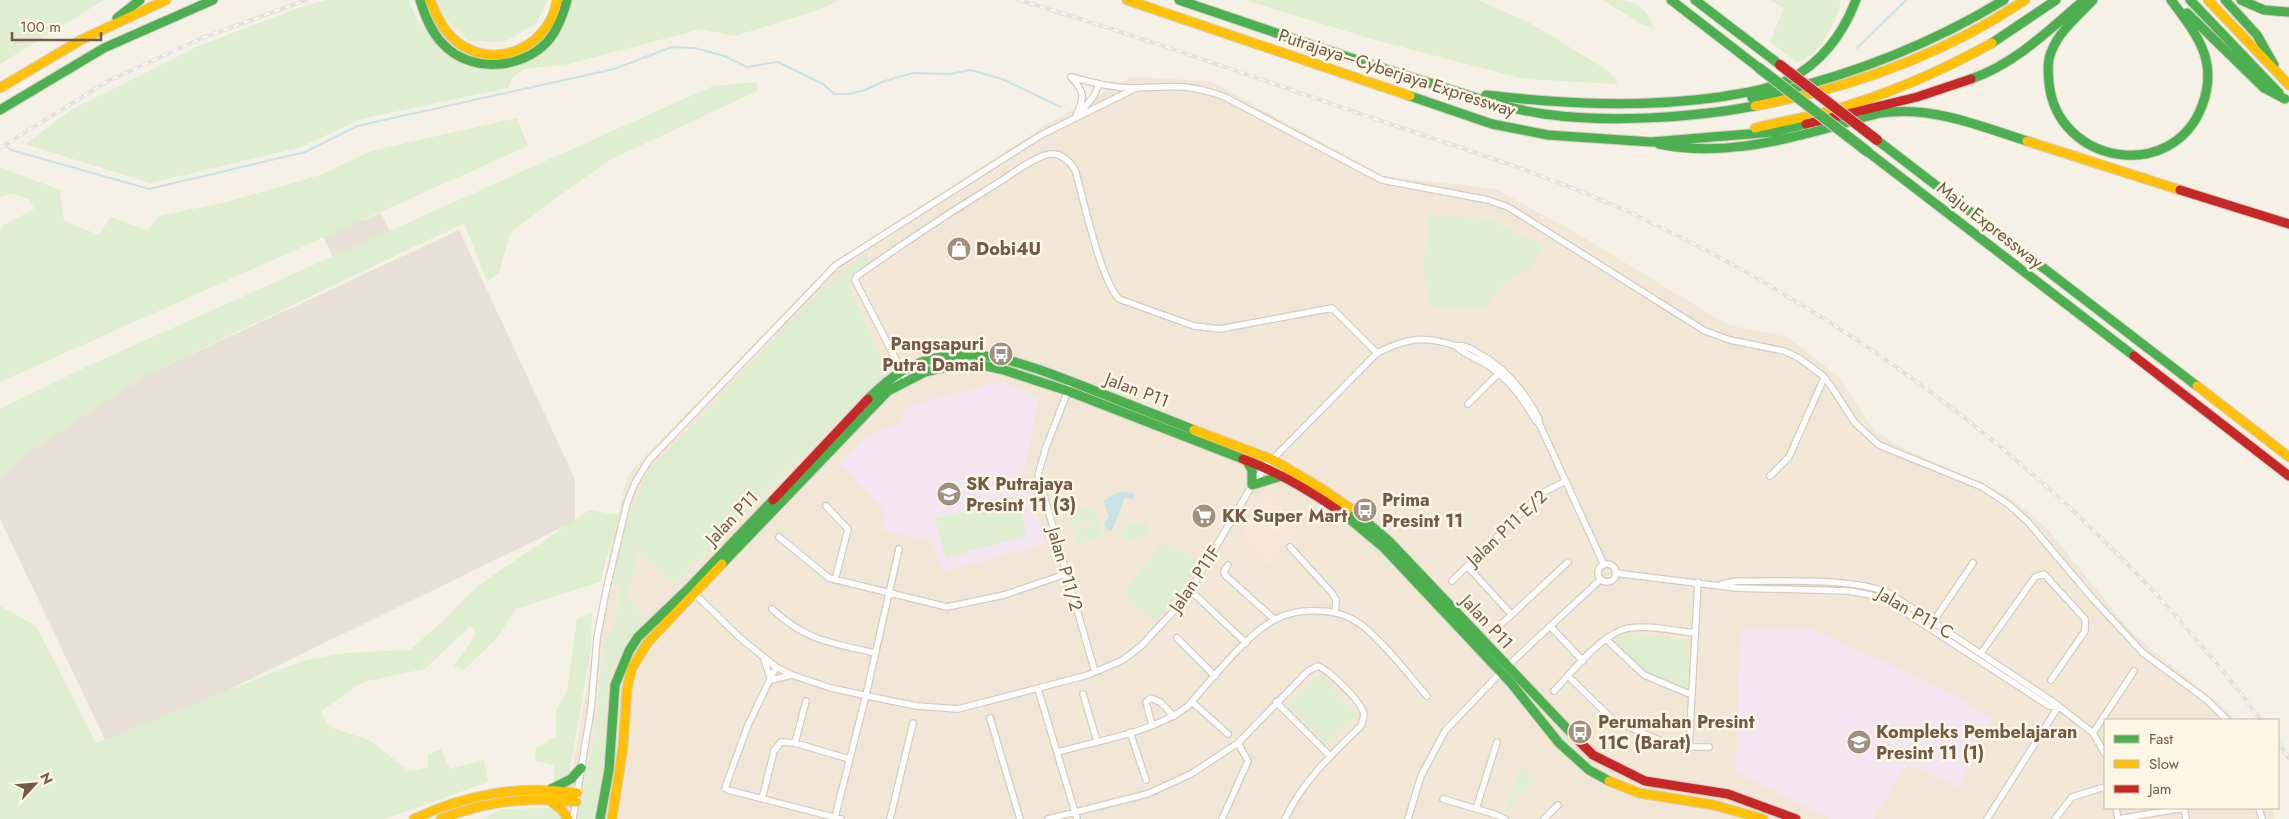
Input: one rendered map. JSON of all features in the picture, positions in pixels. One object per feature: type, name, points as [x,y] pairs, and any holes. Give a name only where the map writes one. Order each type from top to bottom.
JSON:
[{"type":"main road","points":[[102,29],[140,0]]},
{"type":"main road","points":[[0,88],[21,74],[102,29],[166,0]]},
{"type":"main road","points":[[0,110],[104,48],[213,0]]},
{"type":"main road","points":[[420,0],[428,22],[436,36],[448,50],[463,60],[499,65],[534,55],[547,43],[562,20],[567,0]]},
{"type":"main road","points":[[430,0],[444,30],[456,44],[471,52],[495,56],[508,55],[530,45],[541,36],[553,16],[557,0]]},
{"type":"main road","name":"Putrajaya–Cyberjaya Expressway","points":[[1127,0],[1492,124],[1548,135],[1651,142],[1726,135],[1828,111],[1921,78],[2010,31],[2056,0]]},
{"type":"main road","name":"Putrajaya–Cyberjaya Expressway","points":[[1179,0],[1453,90],[1520,110],[1577,116],[1667,116],[1738,110],[1783,102],[1881,73],[1964,36],[2024,0]]},
{"type":"main road","name":"Maju Expressway","points":[[1671,0],[2289,476]]},
{"type":"main road","name":"Maju Expressway","points":[[1695,0],[2289,457]]},
{"type":"main road","points":[[1698,101],[1761,89],[1790,79],[1824,55],[1840,34],[1856,0]]},
{"type":"main road","points":[[1453,90],[1525,100],[1609,106],[1750,98],[1832,78],[1888,59],[1951,30],[2004,0]]},
{"type":"main road","points":[[1726,135],[1774,132],[1964,83],[2004,65],[2040,39],[2084,0]]},
{"type":"main road","points":[[2093,0],[2065,30],[2052,51],[2047,76],[2051,101],[2058,117],[2070,133],[2095,150],[2128,157],[2145,155],[2175,142],[2187,132],[2197,118],[2204,102],[2208,77],[2205,51],[2191,26],[2172,0]]},
{"type":"main road","points":[[2172,0],[2264,88],[2287,102]]},
{"type":"main road","points":[[2190,0],[2287,102]]},
{"type":"main road","points":[[2208,0],[2289,85]]},
{"type":"main road","points":[[2225,0],[2257,35],[2277,72]]},
{"type":"main road","points":[[2241,0],[2251,7],[2274,12],[2289,12]]},
{"type":"main road","points":[[1651,142],[1682,149],[1759,144],[1788,139],[1888,112],[1917,111],[1952,118],[2289,224]]},
{"type":"main road","name":"Jalan P11","points":[[612,819],[627,688],[632,668],[648,642],[692,590],[887,380],[902,370],[924,361],[947,356],[978,355],[1008,361],[1269,463],[1319,487],[1356,513],[1390,541],[1504,670],[1564,748],[1589,770],[1601,777],[1639,792],[1708,804],[1763,819]]},
{"type":"main road","name":"Jalan P11","points":[[600,817],[605,793],[616,685],[622,667],[638,637],[692,590],[888,392],[907,381],[942,368],[977,364],[1070,386],[1246,460],[1269,463],[1282,476],[1314,493],[1383,547],[1504,670],[1593,755],[1634,777],[1657,784],[1728,794],[1772,808],[1796,819]]},
{"type":"main road","points":[[1246,460],[1252,470],[1252,485],[1282,476]]},
{"type":"main road","points":[[551,789],[571,779],[581,768]]},
{"type":"main road","points":[[605,793],[607,798],[612,799],[617,788]]},
{"type":"main road","points":[[414,819],[443,804],[464,798],[515,790],[551,789],[576,797]]},
{"type":"main road","points":[[441,819],[467,809],[492,804],[576,797]]},
{"type":"main road","points":[[549,800],[562,810],[568,819]]},
{"type":"main road","points":[[600,817],[606,809],[610,809],[612,819]]},
{"type":"street","points":[[1076,116],[1083,99],[1083,93],[1071,77],[1099,84],[1136,88],[1180,85],[1207,90],[1225,97],[1382,180],[1488,200],[1508,207],[1705,330],[1730,340],[1784,351],[1812,366],[1824,378],[1855,423],[1879,445],[1982,487],[2008,504],[2028,522],[2093,599],[2143,653],[2208,700],[2226,719]]},
{"type":"street","points":[[1076,116],[1090,103],[1099,84]]},
{"type":"street","points":[[573,819],[591,709],[597,638],[606,591],[627,503],[635,483],[649,460],[836,265],[1041,134],[1136,88]]},
{"type":"street","points":[[907,381],[855,280],[857,276],[903,243],[1018,170],[1040,157],[1055,153],[1066,158],[1075,170],[1103,266],[1112,289],[1119,299],[1194,326],[1220,329],[1332,308],[1378,353],[1408,340],[1425,338],[1456,346],[1460,345],[1473,350],[1503,370],[1525,394],[1540,419],[1539,423]]},
{"type":"street","points":[[1456,346],[1459,350],[1482,361],[1499,373],[1522,398],[1539,423],[1604,565]]},
{"type":"street","name":"Jalan P11F","points":[[692,590],[764,659],[776,667],[792,675],[832,688],[917,706],[958,709],[1038,689],[1095,672],[1123,660],[1141,646],[1185,600],[1252,485],[1269,463],[1378,353]]},
{"type":"street","points":[[1468,404],[1499,373]]},
{"type":"street","points":[[1770,476],[1789,457],[1824,378]]},
{"type":"street","name":"Jalan P11/2","points":[[1070,386],[1046,447],[1038,475],[1095,672]]},
{"type":"street","name":"Jalan P11 E/2","points":[[1452,581],[1542,493],[1566,481]]},
{"type":"street","points":[[826,506],[848,528],[835,580]]},
{"type":"street","points":[[779,537],[824,575],[835,580],[947,607],[1004,594],[1066,574]]},
{"type":"street","points":[[1290,547],[1332,593],[1336,600],[1335,613]]},
{"type":"street","points":[[776,667],[748,725],[725,788],[762,800],[838,818],[849,759],[866,695],[899,550]]},
{"type":"street","points":[[1495,630],[1568,562]]},
{"type":"street","points":[[1933,622],[1973,563]]},
{"type":"street","points":[[1228,565],[1224,571],[1225,575],[1274,619]]},
{"type":"street","points":[[1601,579],[1610,581],[1615,573],[1612,566],[1604,565]]},
{"type":"street","points":[[1601,579],[1598,571],[1604,565]]},
{"type":"street","points":[[1467,566],[1511,614]]},
{"type":"street","name":"Jalan P11 C","points":[[1615,573],[1720,584],[1736,588],[1848,591],[1878,597],[1889,602],[2049,706],[2058,707]]},
{"type":"street","points":[[1981,653],[2035,577],[2044,574],[2085,619],[2087,625],[2086,631],[2051,680]]},
{"type":"street","points":[[1408,819],[1421,776],[1445,731],[1504,670],[1601,579]]},
{"type":"street","name":"Jalan P11 C","points":[[1720,584],[1738,581],[1848,584],[1872,587],[1889,593],[2052,701],[2093,732],[2104,752]]},
{"type":"street","points":[[1688,748],[1698,582]]},
{"type":"street","points":[[1191,591],[1246,643]]},
{"type":"street","points":[[772,609],[798,631],[809,637],[875,653]]},
{"type":"street","points":[[1058,752],[1130,732],[1174,716],[1192,702],[1246,643],[1274,619],[1292,612],[1308,610],[1335,613],[1361,625],[1375,637],[1428,696]]},
{"type":"street","points":[[1550,626],[1583,661]]},
{"type":"street","points":[[1554,691],[1606,638],[1629,628],[1694,633]]},
{"type":"street","points":[[1176,638],[1216,676]]},
{"type":"street","points":[[1606,638],[1644,675],[1692,695]]},
{"type":"street","points":[[764,659],[771,680]]},
{"type":"street","points":[[1048,819],[1147,794],[1191,774],[1238,743],[1308,670],[1318,666],[1328,671],[1361,706],[1364,715],[1361,726],[1330,756],[1300,791],[1285,819]]},
{"type":"street","points":[[2093,732],[2134,671]]},
{"type":"street","points":[[771,680],[792,675]]},
{"type":"street","points":[[1568,676],[1613,720],[1666,745],[1688,748],[1710,747]]},
{"type":"street","points":[[1038,689],[1077,819]]},
{"type":"street","points":[[1083,694],[1098,741]]},
{"type":"street","points":[[1152,725],[1146,702],[1151,698],[1160,702],[1174,716]]},
{"type":"street","points":[[795,743],[806,701]]},
{"type":"street","points":[[1192,702],[1228,734]]},
{"type":"street","points":[[1276,702],[1330,756]]},
{"type":"street","points":[[1987,819],[2058,707]]},
{"type":"street","points":[[990,718],[1020,819]]},
{"type":"street","points":[[890,819],[913,722]]},
{"type":"street","points":[[1130,732],[1146,780]]},
{"type":"street","points":[[762,800],[777,745],[786,741],[849,759]]},
{"type":"street","points":[[1476,809],[1497,742]]},
{"type":"street","points":[[1222,819],[1248,762],[1238,743]]},
{"type":"street","points":[[2055,819],[2072,797],[2104,787]]},
{"type":"street","points":[[1443,799],[1505,819]]},
{"type":"street","points":[[1544,819],[1558,805]]},
{"type":"street","points":[[2118,819],[2178,809]]},
{"type":"shaded area","points":[[1131,77],[1210,81],[1386,177],[1496,189],[1583,237],[1728,325],[1787,337],[1840,378],[1874,431],[1907,450],[2005,494],[2046,527],[2132,633],[2229,712],[2234,719],[2104,719],[2104,809],[2272,809],[2275,819],[564,819],[613,533],[628,474],[831,264],[1049,123]]},
{"type":"shaded area","points":[[381,213],[390,232],[333,258],[321,232],[359,215],[362,221]]},
{"type":"shaded area","points":[[459,230],[575,479],[575,521],[109,748],[0,519],[0,443]]},
{"type":"shaded area","name":"SK Putrajaya Presint 11 (3)","points":[[1002,381],[1039,398],[1023,476],[1046,544],[943,572],[930,540],[882,531],[885,512],[839,462],[863,439],[900,423],[908,406]]},
{"type":"shaded area","points":[[1267,493],[1301,529],[1267,566],[1240,539],[1255,510]]},
{"type":"shaded area","name":"Kompleks Pembelajaran Presint 11 (1)","points":[[1811,629],[1933,684],[1955,695],[1992,719],[1959,787],[1907,764],[1873,819],[1831,819],[1736,772],[1740,630]]},
{"type":"green space","points":[[0,0],[104,0],[0,64]]},
{"type":"green space","points":[[326,0],[409,0],[416,18],[439,46],[465,66],[499,69],[529,61],[547,47],[566,22],[571,0],[840,0],[818,10],[735,36],[701,29],[568,64],[524,69],[512,78],[508,88],[361,119],[299,148],[150,183],[25,144],[71,110],[199,46],[298,8]]},
{"type":"green space","points":[[436,0],[548,0],[537,23],[505,42],[468,41],[441,15]]},
{"type":"green space","points":[[1245,0],[1478,0],[1532,24],[1610,72],[1618,84],[1524,79],[1375,40]]},
{"type":"green space","points":[[1603,0],[1622,0],[1635,4],[1645,12],[1654,28],[1641,24]]},
{"type":"green space","points":[[1770,0],[1841,0],[1836,18],[1820,46],[1805,59],[1797,62],[1770,42],[1784,8]]},
{"type":"green space","points":[[757,82],[757,91],[610,160],[555,199],[510,233],[499,273],[487,281],[464,223],[147,375],[17,461],[0,478],[0,409],[90,365],[713,86]]},
{"type":"green space","points":[[517,118],[528,146],[0,382],[0,234],[2,226],[34,209],[30,200],[12,193],[0,197],[0,167],[60,190],[64,221],[99,235],[110,217],[147,230],[159,216],[226,202],[320,175],[371,151]]},
{"type":"green space","points":[[1428,214],[1487,219],[1543,246],[1530,270],[1505,281],[1487,308],[1429,307],[1424,270]]},
{"type":"green space","points":[[863,254],[869,262],[848,284],[888,370],[674,586],[638,552],[628,595],[644,621],[610,670],[606,704],[606,757],[597,819],[578,819],[598,720],[597,709],[604,641],[615,623],[618,609],[621,587],[613,583],[625,527],[648,471],[818,293]]},
{"type":"green space","points":[[1016,496],[1027,535],[946,558],[935,519]]},
{"type":"green space","points":[[1094,505],[1098,520],[1072,528],[1067,513]]},
{"type":"green space","points":[[589,510],[619,515],[600,582],[515,609],[498,637],[464,670],[454,666],[476,634],[470,626],[425,669],[363,682],[321,711],[329,727],[369,740],[409,771],[428,767],[428,754],[441,749],[450,769],[484,760],[488,782],[385,819],[0,819],[0,606],[36,626],[96,743],[302,661],[345,653],[410,650],[443,621],[476,587]]},
{"type":"green space","points":[[1146,521],[1150,534],[1124,542],[1120,528]]},
{"type":"green space","points":[[1099,522],[1103,537],[1077,545],[1073,530]]},
{"type":"green space","points":[[1163,540],[1199,561],[1174,600],[1154,622],[1124,593]]},
{"type":"green space","points":[[592,613],[591,649],[569,776],[554,781],[555,765],[535,761],[536,748],[556,736],[556,711],[567,691],[577,619]]},
{"type":"green space","points":[[1635,634],[1684,639],[1688,644],[1687,686],[1683,689],[1645,672],[1615,642],[1619,637]]},
{"type":"green space","points":[[1317,676],[1323,677],[1356,716],[1327,745],[1287,703]]},
{"type":"green space","points":[[1521,765],[1537,780],[1520,795],[1508,813],[1505,811]]},
{"type":"green space","points":[[553,808],[562,819],[483,819],[501,809]]},
{"type":"water","points":[[1122,491],[1135,494],[1133,500],[1125,497],[1112,531],[1106,529],[1104,522],[1109,518],[1104,501]]},
{"type":"waterway","points":[[1857,48],[1906,0]]},
{"type":"waterway","points":[[4,145],[11,150],[149,189],[305,152],[357,126],[614,69],[672,47],[695,48],[724,56],[747,67],[778,62],[823,84],[834,94],[849,94],[865,90],[885,81],[913,73],[950,74],[970,70],[1002,79],[1061,107]]},
{"type":"railway","points":[[0,148],[108,81],[202,38],[306,0]]},
{"type":"railway","points":[[1019,0],[1198,58],[1472,151],[1568,186],[1631,213],[1722,259],[1811,310],[1896,367],[1977,428],[2055,494],[2128,565],[2197,640],[2260,719]]},
{"type":"railway","points":[[2279,743],[2289,758]]},
{"type":"traffic: fast","points":[[117,18],[140,0]]},
{"type":"traffic: fast","points":[[0,110],[104,48],[213,0]]},
{"type":"traffic: fast","points":[[420,0],[429,24],[443,44],[467,60],[495,64],[510,63],[524,58],[547,42],[560,22],[567,0]]},
{"type":"traffic: fast","points":[[1179,0],[1299,41],[1481,99],[1512,108],[1544,114],[1595,118],[1650,118],[1704,114],[1755,106]]},
{"type":"traffic: fast","points":[[1671,0],[1759,68]]},
{"type":"traffic: fast","points":[[1695,0],[1780,65]]},
{"type":"traffic: fast","points":[[1486,95],[1544,101],[1632,104],[1720,97],[1765,88],[1790,79],[1822,55],[1845,24],[1856,0]]},
{"type":"traffic: fast","points":[[1752,98],[1818,81],[1882,60],[1944,33],[2004,0]]},
{"type":"traffic: fast","points":[[1992,43],[2056,0]]},
{"type":"traffic: fast","points":[[1971,79],[1987,73],[2017,55],[2084,0]]},
{"type":"traffic: fast","points":[[2093,0],[2065,29],[2055,43],[2049,58],[2049,83],[2057,110],[2072,132],[2093,146],[2117,154],[2143,154],[2167,147],[2187,131],[2202,106],[2207,90],[2207,62],[2197,37],[2171,0]]},
{"type":"traffic: fast","points":[[2190,0],[2279,93]]},
{"type":"traffic: fast","points":[[2225,0],[2257,35],[2274,65]]},
{"type":"traffic: fast","points":[[2241,0],[2264,10],[2289,12]]},
{"type":"traffic: fast","points":[[2187,13],[2264,88],[2285,99]]},
{"type":"traffic: fast","points":[[1759,68],[1868,152]]},
{"type":"traffic: fast","points":[[1410,96],[1492,124],[1548,135],[1651,142],[1774,132],[1806,124]]},
{"type":"traffic: fast","points":[[1659,144],[1701,149],[1744,146],[1787,139],[1875,114],[1890,112],[1925,113],[1943,116],[2027,141]]},
{"type":"traffic: fast","points":[[1877,140],[2197,386]]},
{"type":"traffic: fast","points":[[1868,152],[2134,356]]},
{"type":"traffic: fast","points":[[868,399],[894,376],[923,361],[947,356],[986,356],[1043,371],[1194,430]]},
{"type":"traffic: fast","points":[[722,564],[888,391],[925,372],[942,368],[977,364],[1004,370],[1068,391],[1243,459]]},
{"type":"traffic: fast","points":[[1246,460],[1252,470],[1252,485],[1282,476]]},
{"type":"traffic: fast","points":[[600,819],[609,770],[615,685],[629,651],[638,637],[689,588],[773,500]]},
{"type":"traffic: fast","points":[[1350,508],[1389,541],[1575,737]]},
{"type":"traffic: fast","points":[[1346,516],[1383,547],[1511,683],[1559,743],[1589,770],[1609,781]]},
{"type":"traffic: fast","points":[[551,789],[571,779],[581,768]]},
{"type":"traffic: slow","points":[[0,88],[81,40],[166,0]]},
{"type":"traffic: slow","points":[[430,0],[443,26],[457,42],[478,53],[493,55],[508,53],[522,48],[535,40],[545,29],[553,15],[557,0]]},
{"type":"traffic: slow","points":[[1127,0],[1410,96]]},
{"type":"traffic: slow","points":[[1755,106],[1826,89],[1896,66],[1962,37],[2025,0]]},
{"type":"traffic: slow","points":[[2208,0],[2289,85]]},
{"type":"traffic: slow","points":[[1755,128],[1826,112],[1869,99],[1952,64],[1992,43]]},
{"type":"traffic: slow","points":[[2027,141],[2180,190]]},
{"type":"traffic: slow","points":[[2197,386],[2289,457]]},
{"type":"traffic: slow","points":[[1194,430],[1273,460],[1350,508]]},
{"type":"traffic: slow","points":[[612,819],[623,747],[627,689],[632,668],[648,642],[722,564]]},
{"type":"traffic: slow","points":[[1609,781],[1639,793],[1714,805],[1763,819]]},
{"type":"traffic: slow","points":[[414,819],[454,803],[494,794],[535,790],[577,793]]},
{"type":"traffic: slow","points":[[441,819],[491,804],[524,800],[576,802]]},
{"type":"traffic: slow","points":[[549,800],[562,810],[568,819]]},
{"type":"traffic: jam","points":[[1780,65],[1877,140]]},
{"type":"traffic: jam","points":[[1806,124],[1917,97],[1971,79]]},
{"type":"traffic: jam","points":[[2180,190],[2289,224]]},
{"type":"traffic: jam","points":[[2134,356],[2289,476]]},
{"type":"traffic: jam","points":[[773,500],[868,399]]},
{"type":"traffic: jam","points":[[1243,459],[1297,484],[1346,516]]},
{"type":"traffic: jam","points":[[1575,737],[1593,755],[1645,781],[1728,794],[1796,819]]},
{"type":"place","name":"Dobi4U","points":[[959,249]]},
{"type":"place","name":"Pangsapuri Putra Damai","points":[[1001,354]]},
{"type":"place","name":"SK Putrajaya Presint 11 (3)","points":[[949,494]]},
{"type":"place","name":"Prima Presint 11","points":[[1365,510]]},
{"type":"place","name":"KK Super Mart","points":[[1204,516]]},
{"type":"place","name":"Perumahan Presint 11C (Barat)","points":[[1580,732]]},
{"type":"place","name":"Kompleks Pembelajaran Presint 11 (1)","points":[[1859,742]]}]
